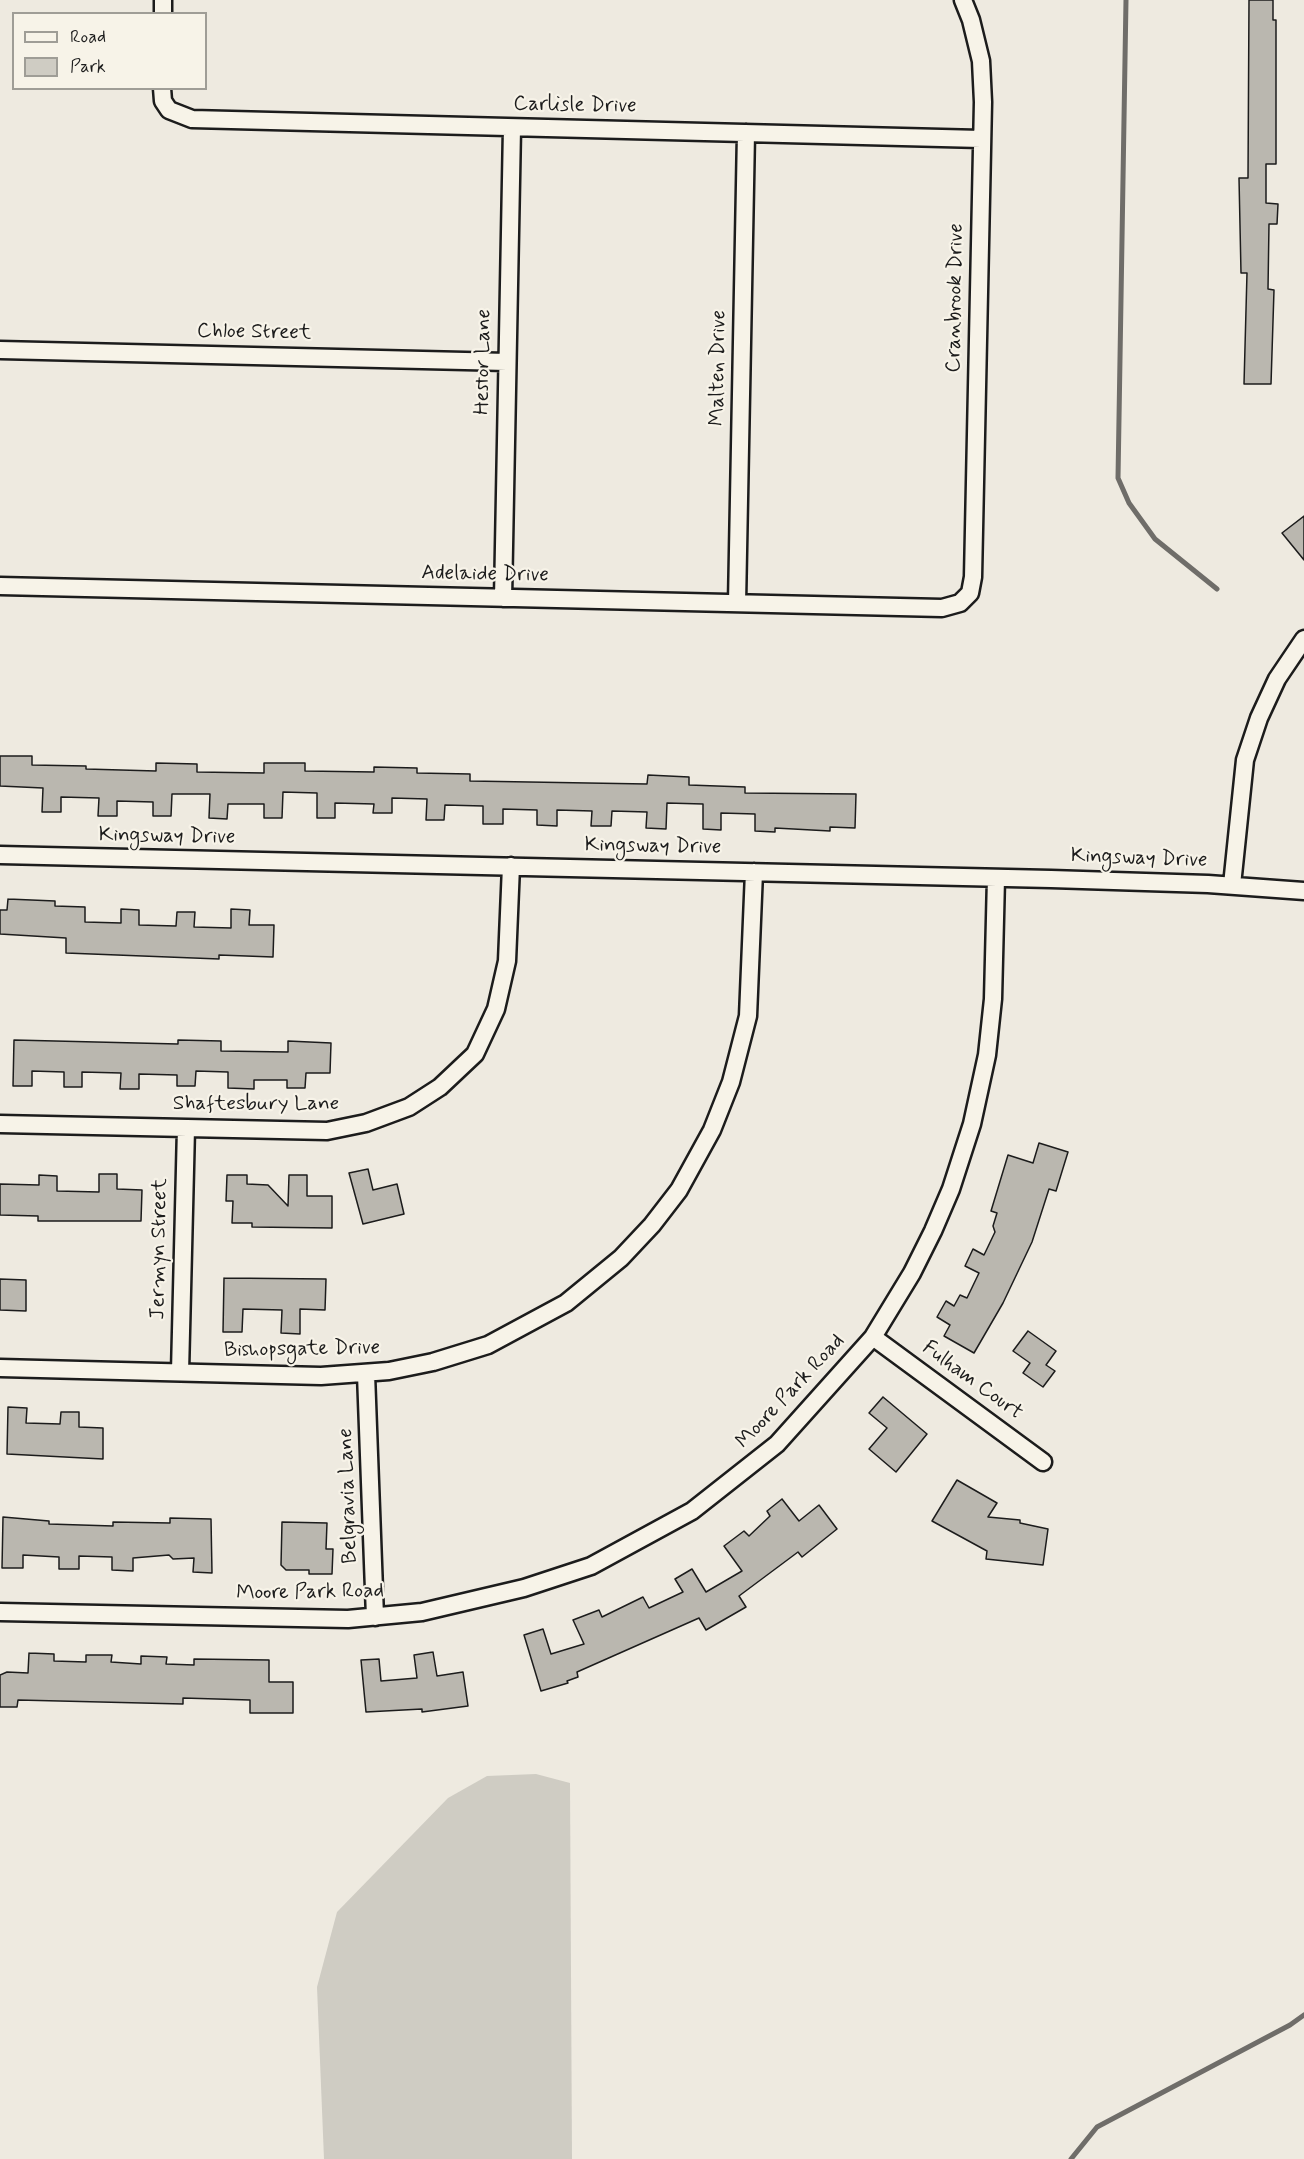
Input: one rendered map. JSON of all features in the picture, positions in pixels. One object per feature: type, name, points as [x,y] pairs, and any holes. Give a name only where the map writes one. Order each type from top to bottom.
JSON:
[{"type":"street","name":"Cranbrook Drive","points":[[963,0],[972,20],[981,61],[973,577],[970,592],[965,598]]},
{"type":"street","name":"Carlisle Drive","points":[[162,90],[163,101],[169,111],[192,118],[981,139]]},
{"type":"street","name":"Hestor Lane","points":[[503,598],[512,128]]},
{"type":"street","name":"Malten Drive","points":[[737,603],[746,133]]},
{"type":"street","name":"Chloe Street","points":[[0,350],[507,362]]},
{"type":"street","name":"Adelaide Drive","points":[[0,586],[942,608],[952,607],[965,598]]},
{"type":"street","points":[[1232,885],[1245,760],[1259,718],[1276,679],[1304,639]]},
{"type":"street","name":"Kingsway Drive","points":[[0,855],[996,878],[1232,885],[1304,891]]},
{"type":"street","name":"Shaftesbury Lane","points":[[0,1124],[327,1131],[366,1124],[398,1111],[440,1087],[475,1054],[496,1009],[507,961],[510,866]]},
{"type":"street","name":"Bishopsgate Drive","points":[[0,1368],[321,1376],[366,1374],[411,1367],[466,1353],[547,1315],[585,1290],[621,1258],[665,1207],[691,1170],[707,1140],[737,1060],[750,993],[754,872]]},
{"type":"street","name":"Moore Park Road","points":[[0,1612],[348,1619],[422,1612],[524,1588],[591,1566],[663,1528],[700,1505],[777,1444],[873,1337],[912,1273],[933,1231],[951,1189],[979,1096],[993,999],[996,878]]},
{"type":"street","name":"Jermyn Street","points":[[180,1372],[186,1128]]},
{"type":"street","name":"Fulham Court","points":[[873,1337],[1043,1462]]},
{"type":"street","name":"Belgravia Lane","points":[[366,1374],[375,1617]]},
{"type":"green space","points":[[536,1774],[570,1783],[572,2159],[324,2159],[317,1987],[337,1912],[448,1798],[487,1776]]},
{"type":"building","points":[[1249,0],[1273,0],[1273,20],[1276,20],[1276,164],[1266,164],[1266,203],[1278,204],[1277,224],[1269,224],[1268,289],[1274,290],[1271,384],[1244,384],[1247,273],[1241,273],[1239,178],[1248,178]]},
{"type":"building","points":[[1304,516],[1304,560],[1282,533]]},
{"type":"building","points":[[0,756],[32,756],[32,765],[86,766],[86,769],[156,771],[156,763],[197,764],[197,772],[264,773],[264,763],[305,763],[305,771],[374,772],[374,767],[417,768],[417,773],[470,774],[470,781],[647,784],[648,775],[689,777],[689,785],[745,787],[745,793],[856,794],[855,828],[830,827],[830,831],[775,828],[775,832],[755,831],[755,814],[721,813],[721,830],[703,829],[703,804],[667,803],[666,829],[646,828],[647,812],[612,811],[611,826],[591,826],[592,811],[557,810],[557,826],[537,825],[537,810],[503,809],[503,824],[483,824],[483,806],[445,805],[444,820],[426,820],[427,799],[392,798],[392,813],[373,813],[374,804],[335,803],[335,818],[317,818],[317,793],[283,792],[282,818],[264,818],[264,804],[228,804],[227,819],[209,818],[210,794],[172,794],[171,816],[153,816],[153,802],[117,801],[117,816],[98,816],[99,798],[61,797],[61,812],[42,812],[43,788],[0,786]]},
{"type":"building","points":[[8,899],[55,901],[55,906],[85,907],[85,922],[121,923],[121,909],[139,910],[139,925],[176,926],[177,912],[195,912],[194,927],[231,928],[231,909],[250,910],[249,925],[274,925],[273,957],[219,955],[219,959],[66,953],[66,938],[0,934],[0,910],[7,910]]},
{"type":"building","points":[[14,1040],[178,1044],[178,1040],[221,1041],[221,1051],[288,1052],[288,1041],[331,1043],[330,1073],[306,1073],[305,1088],[287,1088],[287,1080],[254,1080],[254,1089],[228,1088],[228,1072],[196,1071],[195,1086],[177,1086],[177,1075],[139,1074],[139,1089],[120,1089],[121,1073],[82,1072],[82,1087],[64,1087],[64,1072],[32,1071],[32,1086],[13,1086]]},
{"type":"building","points":[[1039,1143],[1068,1152],[1056,1191],[1049,1189],[1032,1242],[1003,1303],[974,1353],[944,1336],[950,1325],[937,1317],[946,1301],[954,1306],[960,1295],[967,1298],[979,1273],[965,1266],[973,1249],[984,1255],[995,1232],[993,1226],[997,1213],[991,1211],[1008,1155],[1033,1163]]},
{"type":"building","points":[[368,1169],[373,1190],[397,1184],[404,1214],[363,1224],[349,1173]]},
{"type":"building","points":[[99,1174],[117,1174],[117,1189],[142,1190],[141,1221],[38,1221],[38,1216],[0,1215],[0,1184],[39,1185],[39,1175],[57,1176],[57,1191],[99,1192]]},
{"type":"building","points":[[227,1175],[247,1175],[247,1184],[268,1185],[288,1206],[289,1175],[307,1175],[307,1196],[332,1196],[332,1228],[252,1227],[252,1223],[232,1223],[233,1201],[226,1201]]},
{"type":"building","points":[[224,1278],[326,1279],[325,1310],[300,1309],[300,1334],[281,1333],[282,1310],[243,1309],[242,1332],[223,1332]]},
{"type":"building","points":[[0,1279],[26,1280],[26,1311],[0,1310]]},
{"type":"building","points":[[1028,1331],[1056,1351],[1046,1365],[1055,1371],[1043,1387],[1023,1373],[1030,1363],[1013,1351]]},
{"type":"building","points":[[883,1397],[927,1434],[896,1472],[869,1449],[887,1428],[869,1413]]},
{"type":"building","points":[[8,1407],[27,1408],[26,1423],[60,1424],[61,1412],[79,1412],[79,1427],[103,1428],[103,1459],[7,1454]]},
{"type":"building","points":[[957,1480],[997,1503],[988,1517],[1020,1520],[1020,1523],[1048,1529],[1043,1565],[986,1559],[987,1551],[932,1521]]},
{"type":"building","points":[[782,1499],[799,1521],[819,1505],[837,1529],[802,1557],[798,1552],[739,1596],[746,1607],[706,1630],[699,1618],[577,1672],[578,1677],[567,1681],[568,1683],[541,1691],[524,1635],[543,1629],[551,1654],[584,1644],[573,1620],[599,1610],[602,1617],[643,1597],[649,1608],[683,1592],[675,1579],[692,1569],[706,1592],[742,1571],[724,1546],[744,1531],[749,1536],[770,1516],[767,1511]]},
{"type":"building","points":[[3,1517],[49,1521],[49,1524],[113,1526],[113,1522],[170,1523],[170,1518],[211,1519],[212,1573],[193,1572],[194,1558],[173,1559],[169,1555],[133,1558],[133,1571],[112,1570],[112,1557],[79,1556],[79,1569],[59,1569],[59,1557],[23,1555],[23,1568],[2,1568]]},
{"type":"building","points":[[282,1522],[327,1523],[326,1549],[333,1549],[332,1574],[309,1574],[309,1570],[286,1570],[281,1565]]},
{"type":"building","points":[[433,1652],[437,1676],[463,1672],[468,1706],[422,1712],[422,1709],[366,1712],[361,1660],[379,1659],[381,1681],[417,1678],[414,1655]]},
{"type":"building","points":[[29,1653],[54,1654],[54,1661],[86,1662],[86,1655],[112,1655],[111,1662],[141,1664],[141,1656],[167,1657],[166,1664],[194,1665],[194,1659],[269,1660],[269,1682],[293,1682],[293,1713],[250,1713],[250,1700],[183,1698],[183,1704],[18,1700],[17,1707],[0,1707],[0,1675],[7,1672],[28,1673]]},
{"type":"waterway","points":[[1126,0],[1118,478],[1129,503],[1155,539],[1217,589]]},
{"type":"waterway","points":[[1071,2159],[1097,2127],[1290,2025],[1304,2015]]}]
